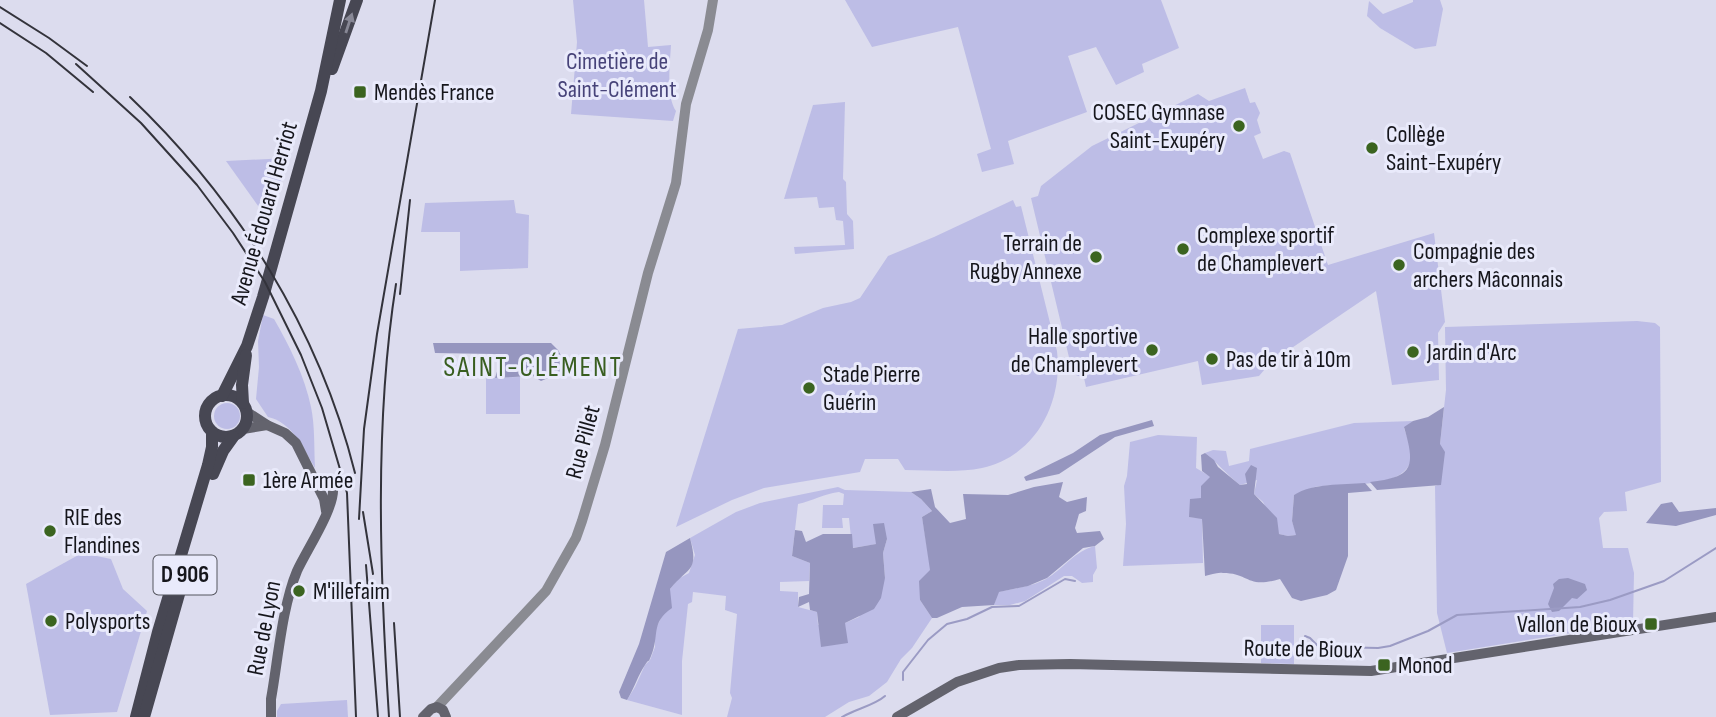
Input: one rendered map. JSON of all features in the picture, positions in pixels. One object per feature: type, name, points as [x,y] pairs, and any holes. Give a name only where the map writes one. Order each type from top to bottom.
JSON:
[{"type":"main road","name":"Avenue Édouard Herriot","points":[[245,407],[242,385],[247,346],[321,91],[340,0]]},
{"type":"main road","name":"Avenue Édouard Herriot","points":[[321,91],[357,0]]},
{"type":"main road","name":"Avenue Édouard Herriot","points":[[222,396],[247,346]]},
{"type":"main road","points":[[267,425],[222,437],[212,432],[205,421],[206,409],[215,398],[233,396],[267,425],[285,433],[296,443],[326,504],[326,513]]},
{"type":"main road","points":[[238,433],[248,418],[245,407]]},
{"type":"main road","name":"D 906","points":[[136,717],[208,465],[212,432]]},
{"type":"main road","name":"D 906","points":[[144,717],[215,467],[238,433]]},
{"type":"main road","points":[[307,468],[333,488],[326,491],[319,489]]},
{"type":"main road","name":"Rue de Lyon","points":[[271,717],[271,699],[290,591],[296,572],[334,495],[333,488]]},
{"type":"main road","name":"Route de Bioux","points":[[897,717],[957,682],[999,668],[1070,664],[1371,671],[1716,617]]},
{"type":"main road","points":[[426,716],[431,709],[444,714]]},
{"type":"street","name":"Rue Pillet","points":[[444,714],[452,692],[546,591],[576,538],[605,445],[648,273],[676,183],[686,104],[708,30],[713,0]]},
{"type":"green space","name":"Cimetière de Saint-Clément","points":[[573,0],[644,0],[648,47],[671,45],[670,88],[676,111],[673,121],[571,114],[577,42]]},
{"type":"green space","points":[[845,0],[1161,0],[1179,48],[1142,64],[1144,72],[1116,85],[1096,47],[1068,56],[1087,112],[1008,141],[1014,164],[982,172],[977,154],[991,149],[958,27],[872,47]]},
{"type":"green space","points":[[1413,0],[1440,0],[1443,9],[1436,46],[1415,49],[1380,28],[1367,16],[1369,1],[1383,14]]},
{"type":"green space","name":"Complexe sportif de Champlevert","points":[[1245,88],[1250,103],[1255,102],[1260,113],[1257,120],[1261,133],[1254,136],[1263,159],[1284,151],[1290,153],[1328,265],[1434,233],[1445,322],[1438,333],[1439,380],[1392,385],[1376,291],[1271,362],[1259,376],[1202,385],[1198,361],[1086,387],[1084,378],[1073,374],[1031,198],[1038,196],[1041,186],[1092,146],[1198,94],[1209,101]]},
{"type":"green space","points":[[845,102],[843,179],[846,182],[847,214],[853,221],[854,249],[795,254],[794,247],[845,245],[843,221],[836,220],[834,207],[819,208],[817,197],[784,199],[813,105]]},
{"type":"green space","points":[[288,158],[275,203],[261,210],[226,161]]},
{"type":"green space","points":[[514,200],[516,213],[529,215],[528,268],[460,271],[460,232],[421,232],[425,203]]},
{"type":"green space","points":[[1013,200],[1016,207],[1021,206],[1057,351],[1058,370],[1050,408],[1031,439],[1001,462],[973,470],[905,470],[898,459],[865,459],[860,472],[764,488],[676,527],[738,329],[782,325],[823,308],[860,298],[888,256]]},
{"type":"green space","points":[[263,315],[274,319],[305,384],[314,429],[315,468],[291,430],[268,417],[256,399],[258,341]]},
{"type":"green space","points":[[1637,321],[1655,323],[1660,327],[1661,482],[1625,492],[1627,511],[1604,512],[1599,518],[1603,548],[1628,548],[1634,573],[1633,623],[1447,653],[1437,613],[1435,486],[1441,484],[1440,444],[1446,390],[1445,327]]},
{"type":"green space","points":[[520,377],[520,414],[486,414],[486,378]]},
{"type":"green space","points":[[227,403],[236,407],[240,416],[236,425],[227,429],[218,425],[214,416],[218,407]]},
{"type":"green space","points":[[1413,421],[1404,428],[1411,448],[1411,460],[1406,470],[1396,477],[1370,483],[1315,487],[1294,495],[1292,521],[1297,535],[1279,534],[1263,502],[1254,494],[1257,480],[1240,485],[1205,453],[1213,450],[1226,451],[1229,466],[1249,461],[1250,449],[1354,423]]},
{"type":"green space","points":[[1158,435],[1197,437],[1196,468],[1211,477],[1189,517],[1202,518],[1203,563],[1123,566],[1126,524],[1124,486],[1130,442]]},
{"type":"green space","points":[[838,487],[845,490],[911,492],[921,499],[932,511],[922,517],[931,571],[920,600],[932,618],[912,648],[901,659],[887,682],[869,696],[849,702],[825,717],[727,717],[732,698],[730,693],[737,614],[725,610],[726,596],[693,592],[692,602],[688,604],[682,661],[682,715],[627,700],[650,660],[655,647],[655,630],[670,589],[678,579],[689,573],[695,555],[690,538],[736,512],[760,503]],"holes":[[[834,493],[844,494],[843,505],[823,505],[822,528],[843,528],[842,518],[849,518],[852,548],[877,544],[887,539],[883,553],[885,578],[859,617],[845,623],[818,625],[817,612],[798,607],[798,592],[780,591],[780,582],[809,581],[810,563],[792,556],[798,504]]]},
{"type":"green space","points":[[1095,546],[1097,568],[1093,582],[1082,583],[1072,576],[1064,576],[1025,601],[994,605],[998,592],[1046,579],[1082,551]]},
{"type":"green space","points":[[82,553],[111,559],[123,589],[147,611],[117,712],[50,715],[26,584]]},
{"type":"green space","points":[[1261,625],[1294,625],[1294,664],[1261,663]]},
{"type":"green space","points":[[347,700],[348,717],[277,717],[281,704]]},
{"type":"shaded area","points":[[433,343],[551,343],[566,365],[558,374],[541,381],[533,376],[495,378],[501,359],[494,354],[435,353]]},
{"type":"shaded area","points":[[1444,407],[1440,444],[1445,452],[1441,485],[1377,490],[1370,482],[1395,477],[1408,468],[1410,452],[1404,427]]},
{"type":"shaded area","points":[[1152,420],[1154,426],[1115,437],[1059,474],[1026,481],[1024,477],[1073,453],[1100,435]]},
{"type":"shaded area","points":[[1205,453],[1240,485],[1247,484],[1245,474],[1251,465],[1257,468],[1254,494],[1277,518],[1279,534],[1288,536],[1296,535],[1292,521],[1294,495],[1319,486],[1365,483],[1372,491],[1348,493],[1348,556],[1336,590],[1301,601],[1292,598],[1280,579],[1261,582],[1232,574],[1205,576],[1202,519],[1189,517],[1190,499],[1201,498],[1201,486],[1210,477],[1202,471],[1201,455]]},
{"type":"shaded area","points":[[1063,482],[1059,497],[1067,502],[1087,497],[1086,511],[1079,514],[1075,528],[1077,533],[1100,531],[1104,539],[1095,546],[1083,548],[1047,578],[1028,586],[999,592],[994,605],[962,607],[932,618],[920,600],[919,581],[930,570],[922,517],[932,511],[911,492],[931,489],[935,507],[950,523],[966,519],[963,494],[1008,495]]},
{"type":"shaded area","points":[[1672,502],[1679,512],[1716,508],[1716,515],[1676,526],[1646,523],[1661,504]]},
{"type":"shaded area","points":[[884,523],[887,539],[883,553],[885,578],[881,598],[874,609],[845,623],[848,643],[821,647],[817,612],[810,610],[809,602],[798,607],[799,597],[809,594],[810,563],[792,556],[795,530],[802,531],[806,542],[823,534],[852,534],[853,548],[876,544],[873,524]]},
{"type":"shaded area","points":[[690,538],[693,563],[670,589],[672,608],[658,624],[654,649],[627,700],[621,698],[619,692],[639,644],[666,552]]},
{"type":"shaded area","points":[[1568,578],[1585,584],[1587,590],[1577,599],[1572,598],[1559,611],[1552,612],[1548,604],[1553,584],[1559,579]]},
{"type":"waterway","points":[[1305,636],[1321,649],[1378,648],[1428,631],[1457,615],[1580,607],[1610,600],[1664,581],[1716,548]]},
{"type":"waterway","points":[[903,680],[903,672],[928,640],[947,624],[967,619],[992,607],[1019,606],[1065,579],[1075,581]]},
{"type":"waterway","points":[[842,717],[885,696]]},
{"type":"railway","points":[[359,519],[364,429],[377,334],[435,0]]},
{"type":"railway","points":[[0,7],[87,66]]},
{"type":"railway","points":[[0,23],[46,53],[93,92]]},
{"type":"railway","points":[[76,64],[141,123],[197,185],[265,282],[301,355],[322,408],[347,493],[356,717]]},
{"type":"railway","points":[[130,97],[205,179],[239,223],[269,269],[320,368],[355,473]]},
{"type":"railway","points":[[400,294],[410,200]]},
{"type":"railway","points":[[389,717],[381,500],[384,391],[396,284]]},
{"type":"railway","points":[[363,512],[373,574]]},
{"type":"railway","points":[[366,565],[378,717]]},
{"type":"railway","points":[[394,623],[400,717]]},
{"type":"place","name":"Mendès France","points":[[360,92]]},
{"type":"place","name":"COSEC Gymnase Saint-Exupéry","points":[[1239,126]]},
{"type":"place","name":"Collège Saint-Exupéry","points":[[1372,148]]},
{"type":"place","name":"Complexe sportif de Champlevert","points":[[1183,249]]},
{"type":"place","name":"Terrain de Rugby Annexe","points":[[1096,257]]},
{"type":"place","name":"Compagnie des archers Mâconnais","points":[[1399,265]]},
{"type":"place","name":"Halle sportive de Champlevert","points":[[1152,350]]},
{"type":"place","name":"Jardin d'Arc","points":[[1413,352]]},
{"type":"place","name":"Pas de tir à 10m","points":[[1212,359]]},
{"type":"place","name":"Stade Pierre Guérin","points":[[809,388]]},
{"type":"place","name":"1ère Armée","points":[[249,480]]},
{"type":"place","name":"RIE des Flandines","points":[[50,531]]},
{"type":"place","name":"M'illefaim","points":[[299,591]]},
{"type":"place","name":"Polysports","points":[[51,621]]},
{"type":"place","name":"Vallon de Bioux","points":[[1651,624]]},
{"type":"place","name":"Monod","points":[[1384,665]]},
{"type":"district","name":"SAINT-CLÉMENT","points":[[533,367]]}]
